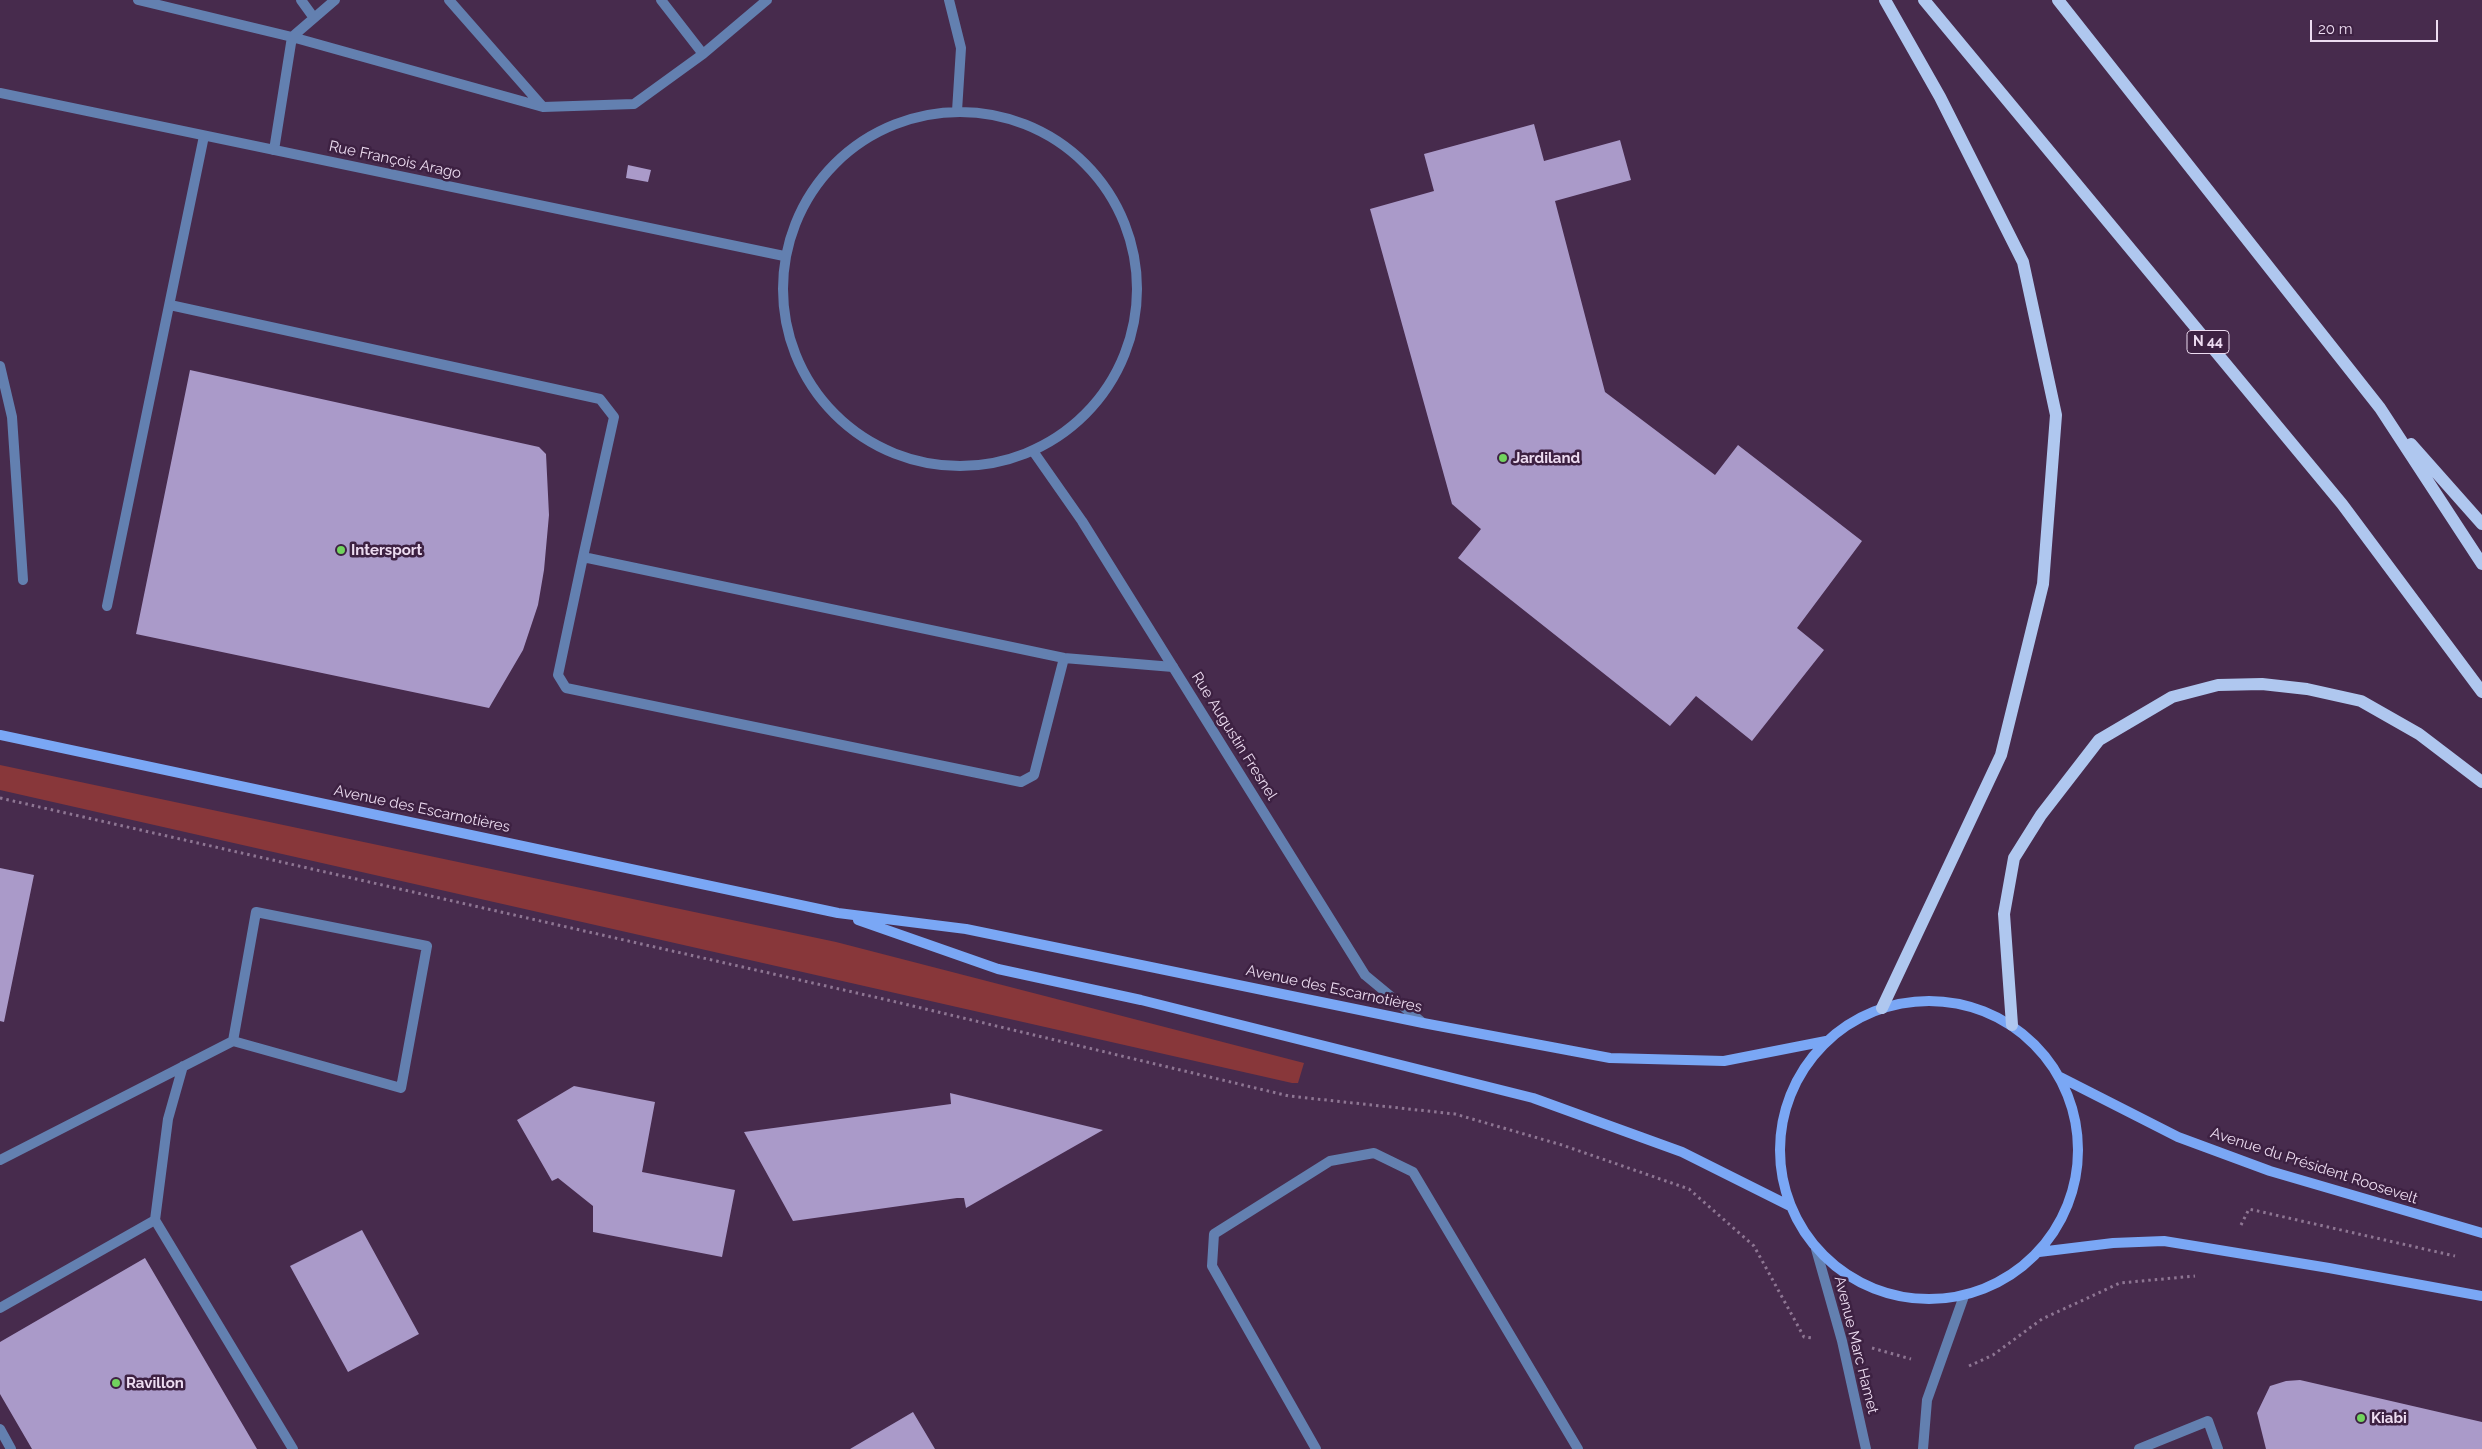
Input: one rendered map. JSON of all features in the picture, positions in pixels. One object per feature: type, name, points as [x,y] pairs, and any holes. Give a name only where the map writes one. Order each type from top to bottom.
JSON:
[{"type":"main road","points":[[1882,1008],[2001,755],[2043,584],[2056,416],[2023,262],[1940,97],[1885,0]]},
{"type":"main road","name":"N 44","points":[[1924,0],[2342,504],[2482,692]]},
{"type":"main road","points":[[2058,0],[2380,408],[2482,524]]},
{"type":"main road","points":[[2380,408],[2482,564]]},
{"type":"main road","points":[[2012,1025],[2004,914],[2014,858],[2041,815],[2099,740],[2172,698],[2218,685],[2262,684],[2307,688],[2360,702],[2419,734],[2482,782]]},
{"type":"main road","name":"Avenue des Escarnotières","points":[[0,735],[838,913],[966,929],[1423,1023],[1610,1058],[1724,1061],[1826,1041]]},
{"type":"main road","name":"Avenue des Escarnotières","points":[[838,913],[998,969],[1141,1000],[1533,1098],[1682,1152],[1788,1204]]},
{"type":"main road","points":[[1915,1001],[1949,1002],[1982,1010],[2012,1025],[2039,1048],[2060,1077],[2076,1121],[2078,1168],[2065,1213],[2039,1252],[2005,1280],[1964,1296],[1924,1300],[1884,1293],[1847,1276],[1816,1250],[1800,1228],[1788,1204],[1779,1161],[1782,1116],[1799,1076],[1826,1041],[1852,1021],[1882,1008],[1915,1001]]},
{"type":"main road","name":"Avenue du Président Roosevelt","points":[[2060,1077],[2178,1137],[2270,1171],[2482,1233]]},
{"type":"main road","points":[[2039,1252],[2113,1243],[2164,1241],[2482,1296]]},
{"type":"street","points":[[138,0],[292,37],[543,107],[634,104],[703,54],[767,0]]},
{"type":"street","points":[[301,0],[314,18]]},
{"type":"street","points":[[274,150],[292,37],[335,0]]},
{"type":"street","points":[[449,0],[543,107]]},
{"type":"street","points":[[661,0],[703,54]]},
{"type":"street","points":[[949,0],[961,48],[957,111]]},
{"type":"street","name":"Rue François Arago","points":[[0,93],[784,256]]},
{"type":"street","points":[[957,111],[1018,121],[1072,151],[1112,198],[1131,239],[1138,284],[1133,330],[1116,375],[1087,413],[1062,435],[1033,451],[980,466],[924,464],[872,444],[829,410],[798,364],[782,311],[784,256],[806,198],[845,153],[897,122],[957,111]]},
{"type":"street","points":[[107,606],[204,136]]},
{"type":"street","points":[[170,305],[600,398],[614,417],[558,675],[566,688],[1021,782],[1034,775],[1064,658]]},
{"type":"street","points":[[0,366],[12,417],[23,580]]},
{"type":"street","name":"Rue Augustin Fresnel","points":[[1033,451],[1082,521],[1365,975],[1423,1023]]},
{"type":"street","points":[[584,557],[1064,658],[1174,667]]},
{"type":"street","points":[[0,1160],[233,1041],[401,1088],[427,946],[256,912],[233,1041]]},
{"type":"street","points":[[183,1066],[168,1119],[155,1220],[293,1449]]},
{"type":"street","points":[[1316,1449],[1212,1266],[1214,1234],[1330,1161],[1374,1153],[1413,1172],[1578,1449]]},
{"type":"street","points":[[0,1308],[155,1220]]},
{"type":"street","name":"Avenue Marc Hamet","points":[[1816,1250],[1842,1341],[1866,1449]]},
{"type":"street","points":[[1923,1449],[1927,1400],[1964,1296]]},
{"type":"street","points":[[2139,1449],[2208,1422],[2218,1449]]},
{"type":"street","points":[[0,1429],[12,1449]]},
{"type":"path","points":[[0,798],[873,997],[1289,1096],[1455,1114],[1562,1145],[1689,1189],[1754,1246],[1804,1338],[1842,1341],[1887,1352],[1938,1368],[1966,1368],[1992,1355],[2042,1319],[2120,1283],[2197,1276],[2228,1251],[2249,1209],[2463,1258]]},
{"type":"shaded area","points":[[0,765],[836,942],[1304,1063],[1298,1083],[1292,1083],[0,790]]},
{"type":"building","name":"Jardiland","points":[[1534,124],[1544,161],[1620,140],[1631,180],[1555,201],[1605,392],[1715,475],[1738,445],[1862,541],[1797,628],[1824,650],[1752,741],[1696,696],[1670,726],[1458,558],[1481,529],[1452,504],[1370,209],[1434,191],[1424,154]]},
{"type":"building","points":[[628,165],[651,170],[648,182],[626,178]]},
{"type":"building","name":"Intersport","points":[[190,370],[539,447],[546,454],[549,515],[544,570],[538,605],[523,650],[489,708],[136,634]]},
{"type":"building","points":[[0,868],[34,875],[4,1022],[0,1021]]},
{"type":"building","points":[[574,1086],[655,1102],[642,1172],[735,1190],[722,1257],[593,1232],[593,1206],[558,1178],[552,1181],[517,1120]]},
{"type":"building","points":[[950,1093],[1103,1130],[966,1208],[964,1198],[957,1198],[793,1221],[744,1132],[951,1104]]},
{"type":"building","points":[[362,1230],[419,1334],[348,1372],[290,1266]]},
{"type":"building","points":[[145,1258],[257,1449],[32,1449],[0,1394],[0,1342]]},
{"type":"building","name":"Kiabi","points":[[2300,1380],[2482,1422],[2482,1449],[2266,1449],[2257,1413],[2270,1386],[2286,1381]]},
{"type":"building","points":[[913,1412],[935,1449],[850,1449]]},
{"type":"place","name":"Jardiland","points":[[1503,458]]},
{"type":"place","name":"Intersport","points":[[341,550]]},
{"type":"place","name":"Ravillon","points":[[116,1383]]},
{"type":"place","name":"Kiabi","points":[[2361,1418]]}]
